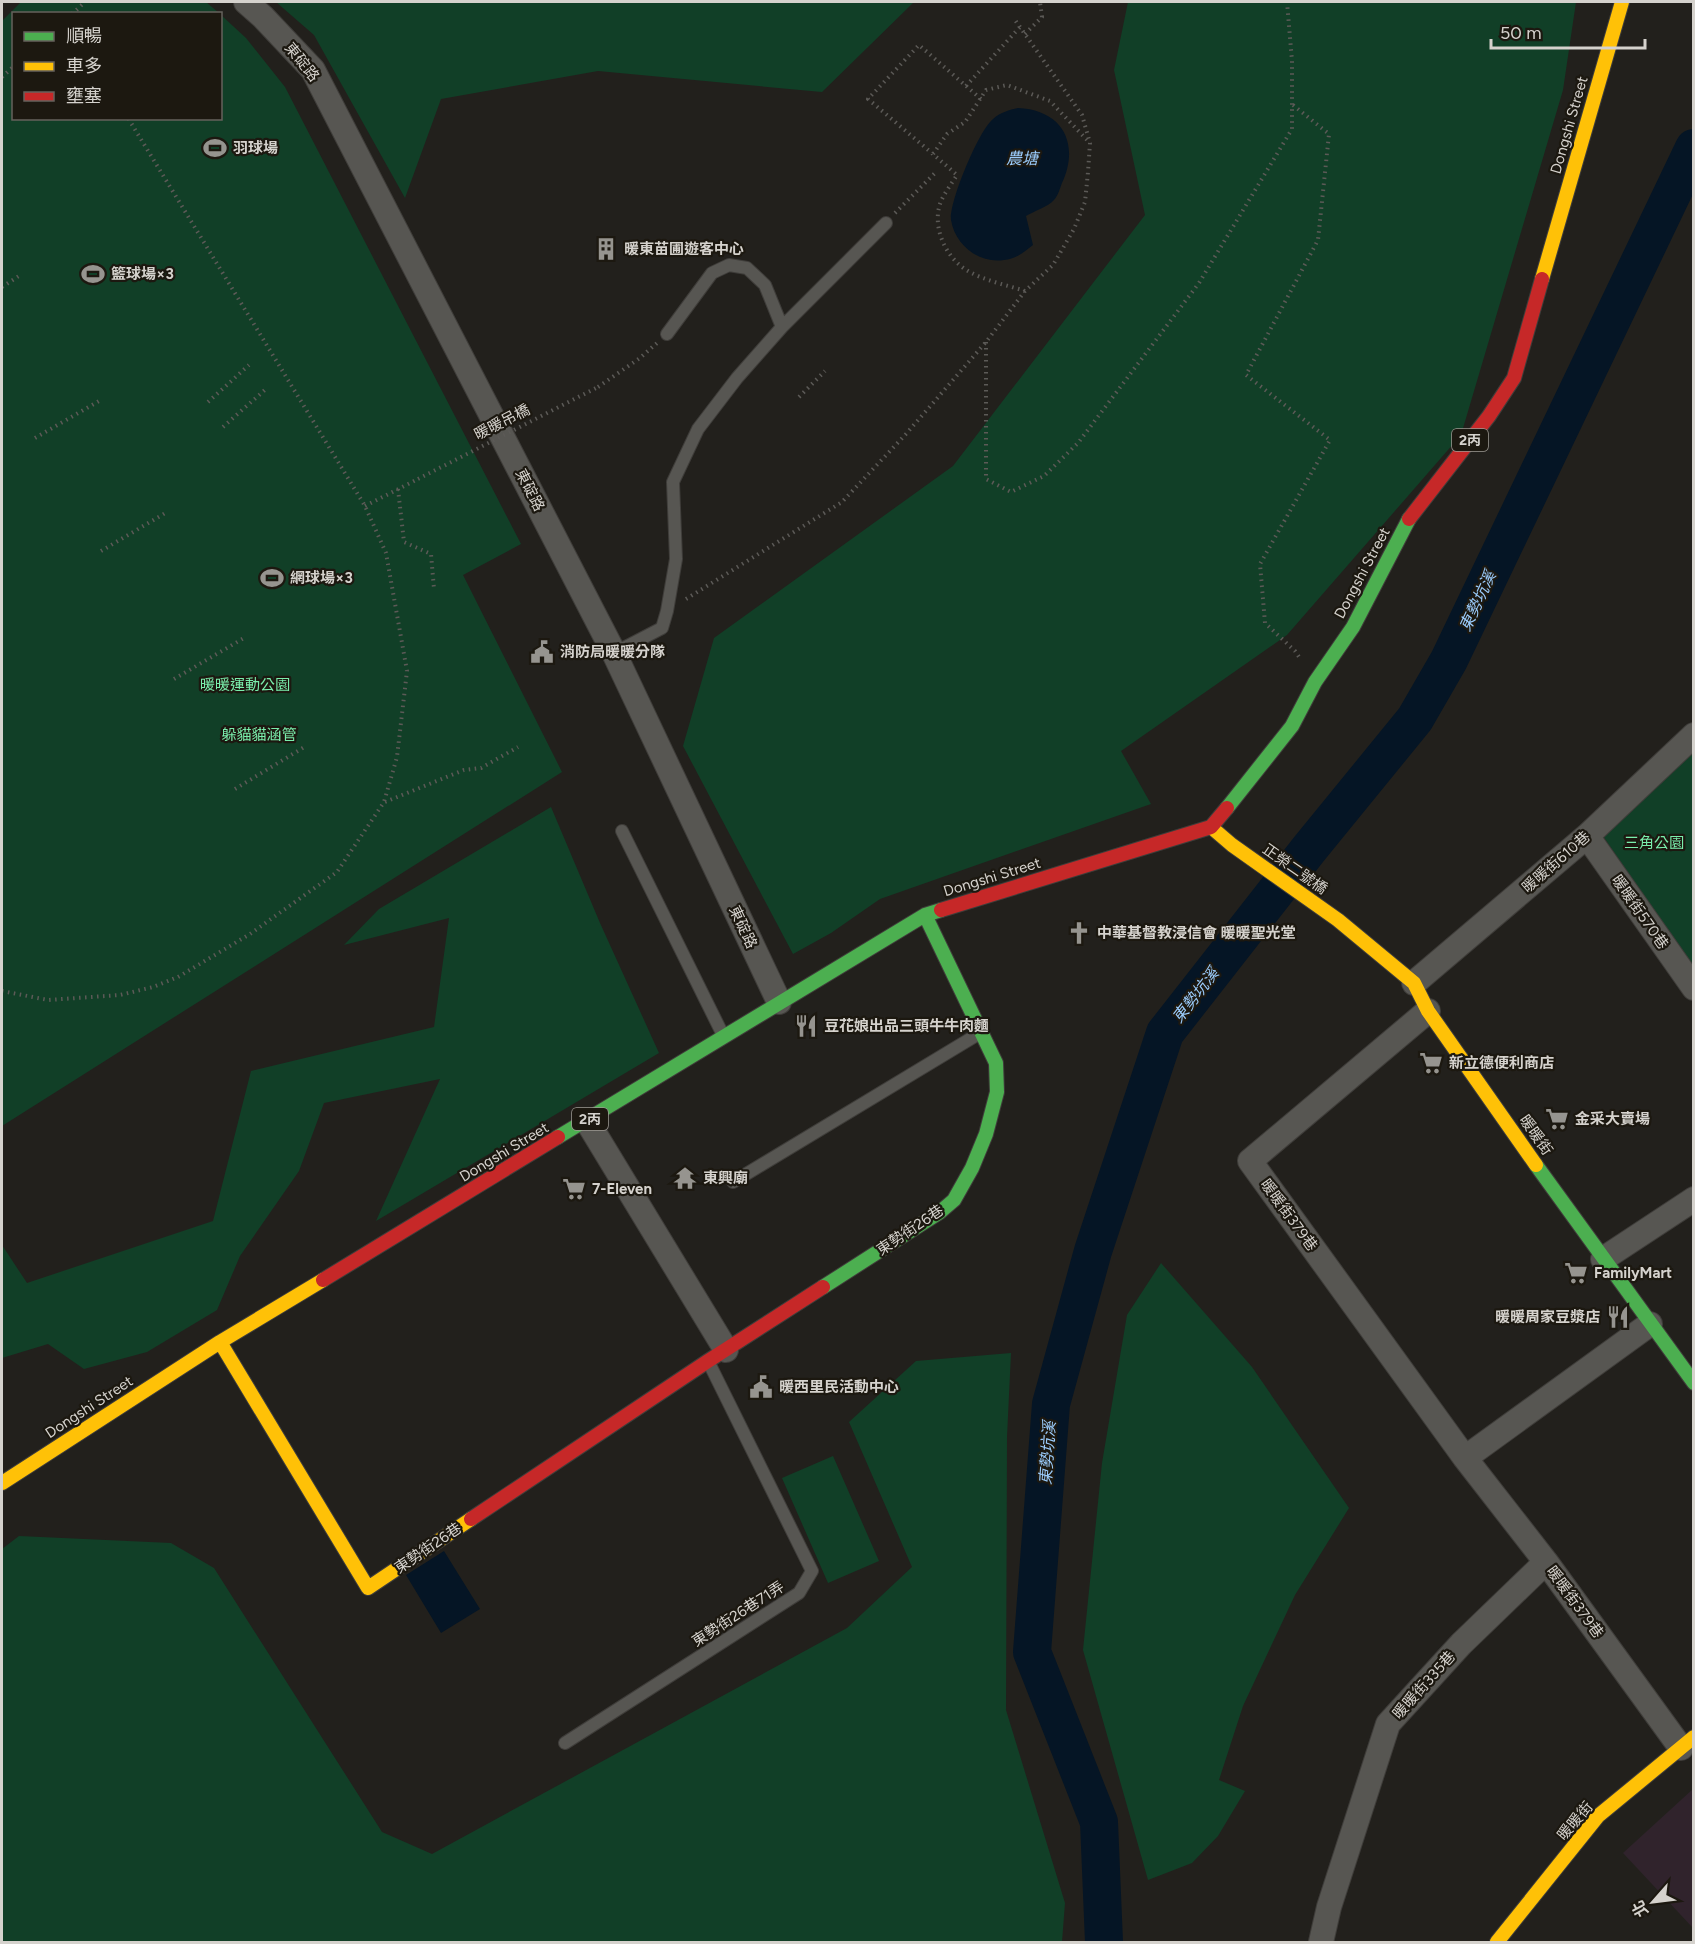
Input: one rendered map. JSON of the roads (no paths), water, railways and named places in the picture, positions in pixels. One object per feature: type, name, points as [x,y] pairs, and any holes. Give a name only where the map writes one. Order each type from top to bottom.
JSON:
[{"type":"main road","name":"Dongshi Street","points":[[2,1483],[220,1342],[925,915],[1211,827],[1248,784],[1292,726],[1316,682],[1353,627],[1411,515],[1489,416],[1514,378],[1622,2]]},
{"type":"main road","name":"正榮二號橋","points":[[1211,827],[1338,920]]},
{"type":"main road","name":"東勢街26巷","points":[[220,1342],[369,1588],[717,1355],[940,1212],[954,1200],[972,1168],[986,1134],[998,1092],[996,1063],[925,915]]},
{"type":"main road","name":"暖暖街","points":[[1338,920],[1414,983],[1428,1011],[1603,1259],[1694,1383]]},
{"type":"main road","name":"暖暖街","points":[[1497,1942],[1598,1816],[1687,1743]]},
{"type":"street","name":"東碇路","points":[[246,2],[313,70],[614,653],[779,1002]]},
{"type":"street","name":"暖暖街610巷","points":[[1414,983],[1587,836],[1694,735]]},
{"type":"street","name":"暖暖街570巷","points":[[1587,836],[1694,988]]},
{"type":"street","name":"暖暖街379巷","points":[[1428,1011],[1250,1161],[1465,1458],[1687,1743]]},
{"type":"street","points":[[587,1121],[717,1355]]},
{"type":"street","points":[[1603,1259],[1694,1199]]},
{"type":"street","points":[[1465,1458],[1650,1324]]},
{"type":"street","name":"暖暖街335巷","points":[[1321,1942],[1329,1907],[1388,1725],[1461,1644],[1546,1562]]},
{"type":"lane","points":[[614,653],[662,628],[668,611],[675,559],[673,482],[698,429],[737,378],[782,327],[886,222]]},
{"type":"lane","points":[[667,334],[712,273],[729,265],[747,268],[765,285],[782,327]]},
{"type":"lane","points":[[622,831],[724,1036]]},
{"type":"lane","points":[[733,1182],[980,1033]]},
{"type":"lane","name":"東勢街26巷71弄","points":[[565,1743],[799,1593],[812,1572],[717,1355]]},
{"type":"water","name":"農塘","points":[[1018,108],[1034,110],[1056,122],[1064,132],[1068,143],[1067,169],[1054,200],[1026,216],[1033,245],[1012,258],[986,259],[970,251],[957,237],[951,220],[952,211],[966,167],[987,126],[999,115]]},
{"type":"water","points":[[444,1551],[480,1609],[441,1633],[406,1575]]},
{"type":"waterway","name":"東勢坑溪","points":[[1104,1942],[1099,1822],[1032,1652],[1051,1404],[1093,1251],[1165,1033],[1309,849],[1415,719],[1449,660],[1694,148]]},
{"type":"place","name":"羽球場","points":[[215,148]]},
{"type":"place","name":"暖東苗圃遊客中心","points":[[606,249]]},
{"type":"place","name":"籃球場×3","points":[[93,274]]},
{"type":"place","name":"網球場×3","points":[[272,578]]},
{"type":"place","name":"消防局暖暖分隊","points":[[542,652]]},
{"type":"place","name":"中華基督教浸信會 暖暖聖光堂","points":[[1079,933]]},
{"type":"place","name":"豆花娘出品三頭牛牛肉麵","points":[[806,1026]]},
{"type":"place","name":"新立德便利商店","points":[[1431,1063]]},
{"type":"place","name":"金采大賣場","points":[[1557,1119]]},
{"type":"place","name":"東興廟","points":[[685,1178]]},
{"type":"place","name":"7-Eleven","points":[[574,1189]]},
{"type":"place","name":"FamilyMart","points":[[1576,1273]]},
{"type":"place","name":"暖暖周家豆漿店","points":[[1618,1317]]},
{"type":"place","name":"暖西里民活動中心","points":[[761,1387]]},
{"type":"park label","name":"暖暖運動公園","points":[[245,685]]},
{"type":"park label","name":"躲貓貓涵管","points":[[259,735]]},
{"type":"park label","name":"三角公園","points":[[1654,843]]}]
